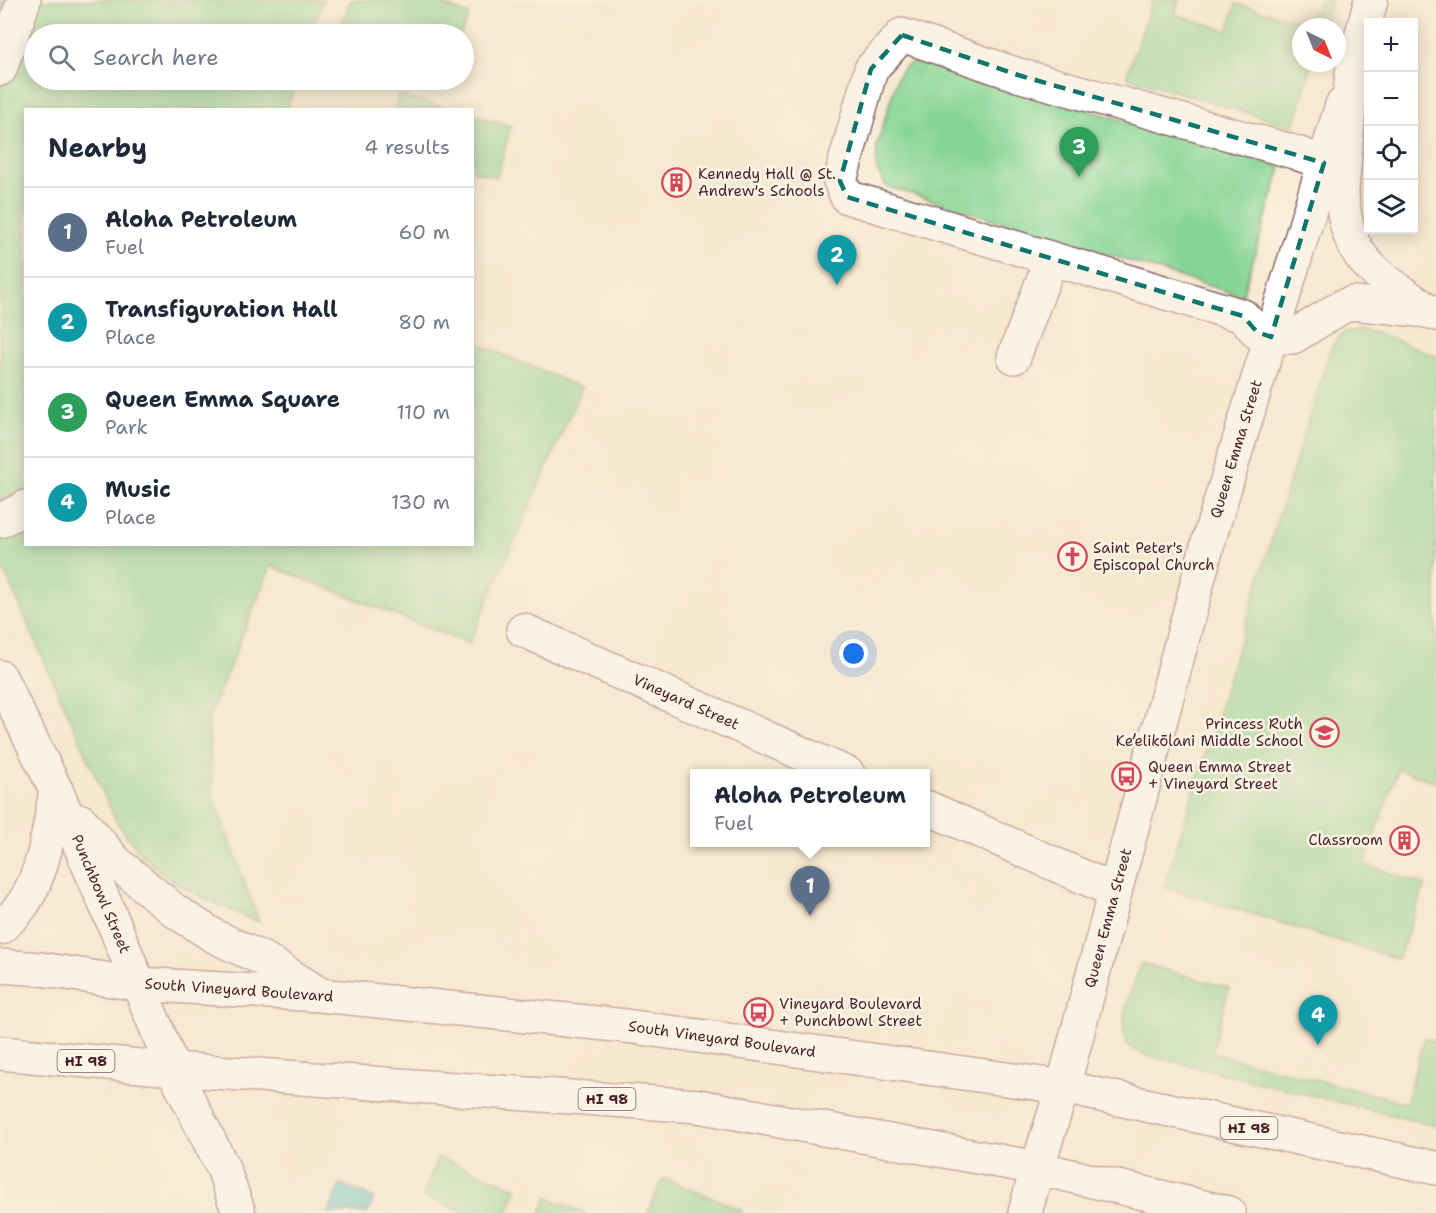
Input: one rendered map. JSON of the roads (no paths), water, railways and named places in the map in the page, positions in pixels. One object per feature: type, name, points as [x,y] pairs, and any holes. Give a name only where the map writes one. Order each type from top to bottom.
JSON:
[{"type":"main road","points":[[0,69],[24,0]]},
{"type":"main road","name":"Queen Emma Street","points":[[1025,1213],[1063,1088],[1209,539],[1352,72],[1371,0]]},
{"type":"main road","points":[[1324,163],[1293,152],[1018,75],[902,35],[871,69],[840,181],[847,197],[1243,316],[1257,332],[1271,337],[1293,337],[1343,306],[1353,303],[1432,313]]},
{"type":"main road","points":[[1352,72],[1342,191],[1347,230],[1355,250],[1369,267],[1432,313]]},
{"type":"main road","points":[[1014,357],[1051,259]]},
{"type":"main road","points":[[0,520],[24,508]]},
{"type":"main road","name":"Vineyard Street","points":[[523,630],[837,769]]},
{"type":"main road","name":"Punchbowl Street","points":[[0,677],[56,790],[173,1069],[223,1168],[239,1213]]},
{"type":"main road","points":[[0,928],[21,906],[31,890],[42,863],[56,790]]},
{"type":"main road","points":[[56,790],[116,862],[175,911],[214,936],[267,961],[320,995]]},
{"type":"main road","points":[[930,809],[1115,891]]},
{"type":"main road","name":"South Vineyard Boulevard","points":[[0,966],[42,969],[137,984],[320,995],[626,1026],[1063,1088],[1436,1168]]},
{"type":"main road","name":"HI 98","points":[[0,1053],[173,1069],[698,1106],[1037,1168],[1229,1213]]},
{"type":"water","points":[[340,1184],[374,1198],[368,1213],[329,1213]]},
{"type":"place","name":"Queen Emma Square","points":[[1079,177]]},
{"type":"place","name":"Kennedy Hall @ St. Andrew's Schools","points":[[677,183]]},
{"type":"place","name":"Transfiguration Hall","points":[[837,285]]},
{"type":"place","name":"Saint Peter's Episcopal Church","points":[[1072,557]]},
{"type":"place","name":"Princess Ruth Ke’elikōlani Middle School","points":[[1324,733]]},
{"type":"place","name":"Queen Emma Street + Vineyard Street","points":[[1127,776]]},
{"type":"place","name":"Classroom","points":[[1404,840]]},
{"type":"place","name":"Aloha Petroleum","points":[[810,916]]},
{"type":"place","name":"Vineyard Boulevard + Punchbowl Street","points":[[758,1013]]},
{"type":"place","name":"Music","points":[[1318,1045]]}]
